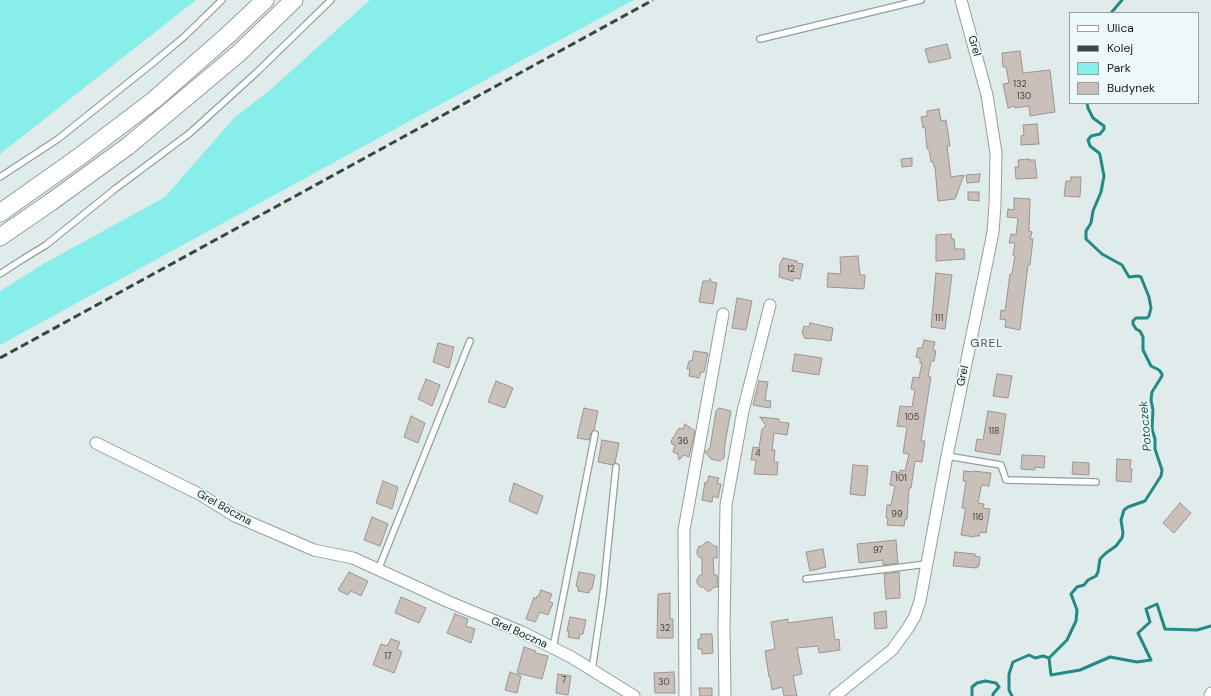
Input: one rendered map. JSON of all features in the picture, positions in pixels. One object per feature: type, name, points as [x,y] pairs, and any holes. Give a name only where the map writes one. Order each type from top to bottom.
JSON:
[{"type":"main road","points":[[0,213],[79,158],[154,100],[266,0]]},
{"type":"main road","points":[[0,237],[128,146],[239,53],[294,0]]},
{"type":"street","name":"Grel","points":[[835,696],[892,650],[915,616],[920,601],[928,564],[947,456],[993,232],[996,153],[987,95],[961,0]]},
{"type":"street","points":[[725,696],[724,628],[726,505],[744,410],[770,305]]},
{"type":"street","points":[[685,696],[684,530],[723,314]]},
{"type":"street","name":"Grel Boczna","points":[[96,444],[201,495],[235,516],[314,550],[353,558],[449,602],[522,632],[571,657],[634,696]]},
{"type":"lane","points":[[0,177],[58,138],[170,49],[222,0]]},
{"type":"lane","points":[[0,274],[46,245],[114,189],[190,133],[257,72],[331,0]]},
{"type":"lane","points":[[760,39],[921,0]]},
{"type":"lane","points":[[378,570],[470,341]]},
{"type":"lane","points":[[553,648],[595,434]]},
{"type":"lane","points":[[947,456],[1001,465],[1006,480],[1096,482]]},
{"type":"lane","points":[[592,670],[603,595],[616,467]]},
{"type":"lane","points":[[806,579],[928,564]]},
{"type":"green space","points":[[0,0],[196,0],[0,154]]},
{"type":"green space","points":[[370,0],[634,0],[0,345],[0,291],[45,263],[165,197],[234,118],[270,90]]},
{"type":"building","points":[[947,44],[951,58],[929,63],[925,49]]},
{"type":"building","points":[[1020,51],[1023,73],[1050,70],[1055,112],[1030,116],[1029,106],[1015,108],[1015,106],[1008,108],[1003,84],[1009,83],[1006,67],[1003,67],[1002,53]]},
{"type":"building","points":[[939,109],[941,121],[946,120],[950,146],[947,146],[951,177],[964,175],[955,199],[938,201],[935,167],[933,161],[931,162],[929,149],[927,149],[925,127],[923,128],[921,117],[927,116],[927,111]]},
{"type":"building","points":[[1037,124],[1039,144],[1021,145],[1021,136],[1024,135],[1023,125]]},
{"type":"building","points":[[912,158],[912,166],[902,167],[901,159]]},
{"type":"building","points":[[1018,160],[1035,160],[1037,178],[1016,179],[1015,167],[1019,167]]},
{"type":"building","points":[[980,174],[979,182],[967,183],[966,175]]},
{"type":"building","points":[[1071,177],[1081,177],[1080,197],[1064,196],[1066,181],[1071,181]]},
{"type":"building","points":[[968,192],[979,192],[979,201],[968,200]]},
{"type":"building","points":[[1014,198],[1030,199],[1029,231],[1032,232],[1030,239],[1033,239],[1030,265],[1028,265],[1020,330],[1005,327],[1006,320],[1000,319],[1001,310],[1005,311],[1010,274],[1012,274],[1015,256],[1013,255],[1015,243],[1009,243],[1011,234],[1016,235],[1018,218],[1007,217],[1008,209],[1014,210]]},
{"type":"building","points":[[951,234],[952,239],[954,239],[955,249],[964,249],[965,259],[936,261],[936,235]]},
{"type":"building","points":[[858,256],[860,275],[865,275],[864,289],[827,287],[828,273],[841,274],[840,257]]},
{"type":"building","points":[[783,258],[803,264],[800,279],[794,278],[793,281],[779,277],[779,266]]},
{"type":"building","points":[[936,273],[952,275],[945,329],[931,327]]},
{"type":"building","points":[[710,279],[712,282],[717,283],[713,304],[699,302],[703,281],[708,281]]},
{"type":"building","points":[[737,298],[752,301],[746,330],[732,328]]},
{"type":"building","points":[[810,323],[833,328],[831,341],[804,338],[804,335],[802,334],[804,326],[809,327]]},
{"type":"building","points":[[924,340],[935,342],[933,350],[936,351],[934,361],[931,361],[928,377],[931,377],[921,441],[925,441],[922,462],[915,461],[911,488],[909,488],[907,519],[905,519],[904,526],[887,525],[887,505],[891,505],[895,486],[890,485],[892,471],[900,473],[900,470],[905,471],[909,454],[903,453],[907,427],[897,426],[900,406],[912,407],[915,390],[911,389],[913,377],[919,378],[922,363],[920,363],[920,358],[916,357],[918,348],[922,348]]},
{"type":"building","points":[[438,343],[454,347],[449,368],[433,362]]},
{"type":"building","points":[[694,351],[708,353],[704,372],[701,372],[699,378],[689,376],[690,369],[687,369],[689,361],[692,361]]},
{"type":"building","points":[[795,354],[822,358],[819,375],[792,371]]},
{"type":"building","points":[[997,374],[1012,376],[1008,398],[993,396]]},
{"type":"building","points":[[426,379],[440,385],[432,406],[418,399]]},
{"type":"building","points":[[496,381],[513,388],[505,408],[488,402]]},
{"type":"building","points":[[759,381],[768,382],[765,400],[771,401],[770,408],[753,405]]},
{"type":"building","points":[[584,408],[598,411],[594,430],[591,433],[589,440],[577,438]]},
{"type":"building","points":[[719,408],[731,411],[725,443],[724,458],[720,461],[711,459],[705,452],[710,448],[716,411]]},
{"type":"building","points":[[988,411],[1006,414],[1000,455],[975,451],[977,439],[983,440]]},
{"type":"building","points":[[411,416],[425,423],[418,443],[404,437]]},
{"type":"building","points":[[760,417],[779,419],[779,422],[789,423],[787,435],[774,433],[772,450],[775,450],[774,462],[778,462],[777,475],[754,474],[756,460],[751,460],[753,447],[759,448],[762,429],[766,426]]},
{"type":"building","points":[[685,424],[695,431],[689,457],[684,455],[679,460],[678,454],[673,452],[675,445],[672,444],[671,441],[679,428],[683,429]]},
{"type":"building","points":[[602,440],[619,443],[615,463],[613,465],[598,462]]},
{"type":"building","points":[[1022,455],[1045,456],[1044,468],[1035,467],[1035,470],[1021,469]]},
{"type":"building","points":[[1117,459],[1131,460],[1131,482],[1116,481]]},
{"type":"building","points":[[1073,462],[1089,463],[1089,475],[1072,474]]},
{"type":"building","points":[[853,465],[868,466],[865,496],[850,494]]},
{"type":"building","points":[[964,471],[991,473],[989,486],[983,485],[981,487],[978,503],[984,504],[983,508],[990,509],[986,533],[980,532],[979,536],[974,537],[961,535],[965,512],[965,508],[962,508],[966,481],[963,481]]},
{"type":"building","points":[[709,476],[719,478],[717,483],[721,484],[718,498],[713,496],[712,502],[702,500],[705,482],[707,483]]},
{"type":"building","points":[[383,481],[398,487],[392,509],[376,503]]},
{"type":"building","points":[[514,483],[543,496],[537,514],[509,501]]},
{"type":"building","points":[[1180,503],[1191,513],[1174,533],[1163,523]]},
{"type":"building","points":[[372,517],[388,524],[380,546],[364,540]]},
{"type":"building","points":[[896,540],[898,563],[883,565],[883,560],[859,563],[857,544]]},
{"type":"building","points":[[706,542],[717,546],[717,558],[713,558],[714,575],[717,575],[718,587],[714,587],[710,591],[700,587],[697,583],[697,579],[700,575],[702,575],[702,558],[700,558],[697,554],[697,551],[699,546],[702,546]]},
{"type":"building","points":[[823,549],[826,567],[810,571],[806,552]]},
{"type":"building","points":[[955,552],[975,554],[975,556],[980,557],[979,566],[977,566],[977,568],[953,566]]},
{"type":"building","points":[[349,572],[368,581],[361,596],[351,591],[348,595],[338,590]]},
{"type":"building","points":[[579,572],[595,575],[592,589],[590,589],[589,593],[578,591],[578,587],[576,586]]},
{"type":"building","points":[[899,572],[900,598],[886,599],[884,574]]},
{"type":"building","points":[[541,590],[552,594],[549,601],[553,603],[548,615],[540,612],[535,622],[526,619],[534,597],[536,599]]},
{"type":"building","points":[[670,593],[670,619],[673,619],[673,638],[657,638],[658,594]]},
{"type":"building","points":[[401,597],[426,608],[419,623],[395,613]]},
{"type":"building","points":[[886,611],[887,628],[875,629],[874,613]]},
{"type":"building","points":[[455,614],[468,619],[466,626],[475,629],[471,643],[447,633]]},
{"type":"building","points":[[570,617],[586,620],[583,634],[580,634],[579,639],[568,637],[569,631],[567,631]]},
{"type":"building","points":[[832,617],[835,640],[839,639],[840,650],[819,653],[818,646],[797,648],[802,674],[793,676],[797,696],[784,696],[782,687],[772,690],[765,651],[775,649],[771,622],[788,619],[788,623]]},
{"type":"building","points":[[701,634],[712,634],[713,653],[702,654],[702,649],[698,649],[698,639],[701,639]]},
{"type":"building","points":[[391,639],[400,642],[397,649],[402,652],[394,673],[373,665],[381,644],[387,646]]},
{"type":"building","points":[[524,647],[536,651],[535,653],[548,656],[542,679],[517,673]]},
{"type":"building","points":[[510,672],[521,676],[517,693],[505,690]]},
{"type":"building","points":[[674,672],[675,693],[655,693],[654,673]]},
{"type":"building","points":[[558,674],[571,676],[568,695],[556,693]]},
{"type":"building","points":[[699,688],[712,688],[712,696],[700,696]]},
{"type":"waterway","name":"Potoczek","points":[[1112,12],[1122,0]]},
{"type":"waterway","name":"Potoczek","points":[[1049,658],[1067,640],[1076,621],[1077,610],[1071,594],[1077,587],[1084,585],[1088,580],[1096,576],[1100,559],[1116,546],[1122,538],[1123,533],[1121,520],[1124,510],[1145,501],[1161,476],[1162,470],[1155,449],[1155,439],[1152,429],[1153,410],[1151,400],[1152,392],[1162,374],[1159,370],[1151,366],[1143,350],[1143,337],[1140,331],[1136,329],[1133,324],[1133,321],[1136,318],[1147,318],[1149,316],[1151,308],[1149,297],[1141,277],[1129,277],[1122,265],[1102,254],[1086,239],[1086,231],[1091,223],[1093,211],[1101,192],[1104,176],[1100,155],[1090,146],[1088,140],[1091,136],[1100,134],[1104,129],[1104,126],[1093,118],[1087,104]]},
{"type":"waterway","points":[[1049,658],[1051,675],[1080,670],[1110,657],[1137,662],[1151,660],[1138,633],[1150,622],[1146,609],[1157,604],[1165,629],[1197,630],[1211,626]]},
{"type":"waterway","name":"Potoczek","points":[[1012,696],[1009,690],[1009,674],[1013,662],[1029,655],[1035,658],[1043,656],[1049,658]]},
{"type":"waterway","name":"Potoczek","points":[[972,696],[972,687],[977,683],[985,681],[996,683],[999,687],[993,696]]},
{"type":"railway","points":[[0,358],[653,0]]},
{"type":"district","name":"GREL","points":[[987,344]]}]
